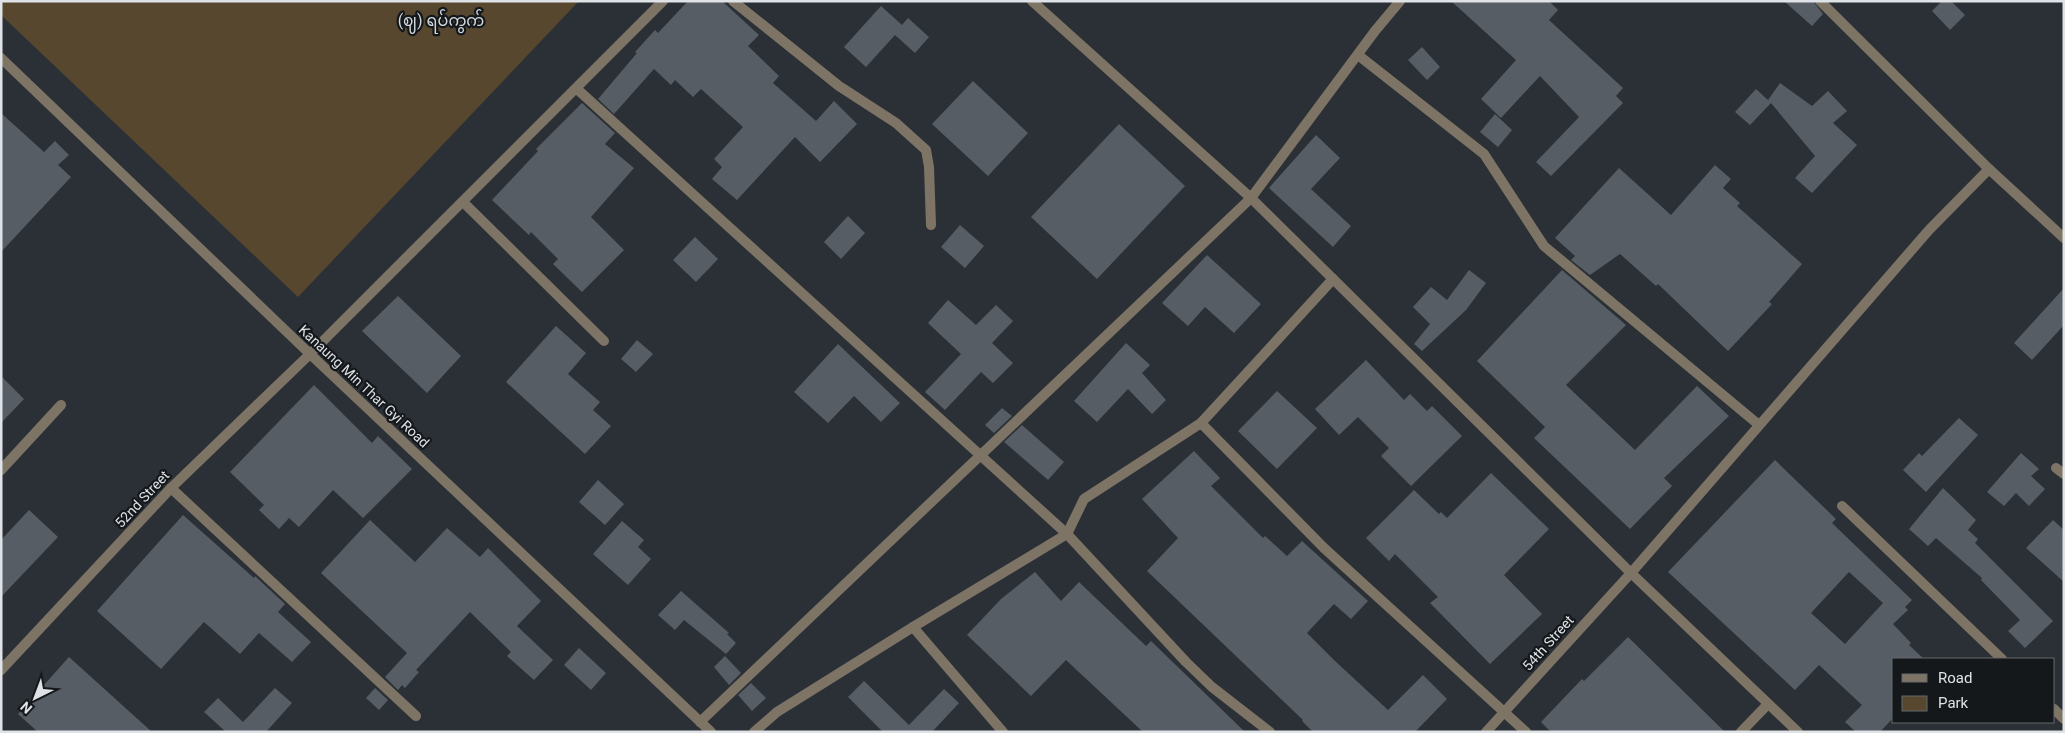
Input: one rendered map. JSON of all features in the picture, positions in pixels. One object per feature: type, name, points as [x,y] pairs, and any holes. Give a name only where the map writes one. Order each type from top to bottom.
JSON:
[{"type":"street","name":"52nd Street","points":[[1,670],[171,488],[310,354],[663,1]]},
{"type":"street","points":[[733,1],[839,86],[896,124],[926,150],[929,167],[931,225]]},
{"type":"street","points":[[1032,1],[1251,198],[1631,573],[1798,732]]},
{"type":"street","points":[[700,722],[1251,198],[1400,1]]},
{"type":"street","points":[[1820,1],[1989,169],[2064,238]]},
{"type":"street","points":[[1358,55],[1484,154],[1544,246],[1759,425]]},
{"type":"street","name":"Kanaung Min Thar Gyi Road","points":[[1,58],[310,354],[711,732]]},
{"type":"street","points":[[577,89],[1067,534],[1186,662],[1212,687],[1270,732]]},
{"type":"street","name":"54th Street","points":[[1486,732],[1631,573],[1929,230],[1989,169]]},
{"type":"street","points":[[463,202],[604,341]]},
{"type":"street","points":[[754,732],[777,712],[1067,534],[1084,499],[1201,423],[1333,279]]},
{"type":"street","points":[[1,470],[62,405]]},
{"type":"street","points":[[1201,423],[1324,548],[1526,732]]},
{"type":"street","points":[[171,488],[416,716]]},
{"type":"street","points":[[1842,506],[2001,658]]},
{"type":"street","points":[[913,627],[1003,732]]},
{"type":"street","points":[[1741,732],[1768,704]]},
{"type":"street","points":[[2055,710],[2064,719]]},
{"type":"green space","points":[[1,1],[579,1],[298,297],[1,15]]},
{"type":"building","points":[[688,1],[722,1],[759,35],[748,46],[779,76],[773,83],[816,121],[834,101],[857,124],[820,162],[795,137],[737,200],[712,179],[722,167],[714,159],[743,127],[701,89],[693,97],[675,80],[671,85],[654,69],[614,114],[598,99],[655,30],[658,33]]},
{"type":"building","points":[[1451,1],[1549,1],[1558,10],[1549,20],[1623,88],[1616,96],[1623,103],[1551,176],[1536,162],[1579,117],[1540,76],[1501,118],[1481,99],[1516,60]]},
{"type":"building","points":[[1784,1],[1813,1],[1823,14],[1812,26]]},
{"type":"building","points":[[1942,1],[1951,1],[1965,15],[1950,30],[1932,11]]},
{"type":"building","points":[[881,6],[902,25],[908,18],[929,37],[915,53],[895,35],[866,67],[844,47]]},
{"type":"building","points":[[1422,47],[1440,67],[1427,80],[1408,60]]},
{"type":"building","points":[[973,81],[1028,133],[988,176],[932,124]]},
{"type":"building","points":[[1780,83],[1812,106],[1828,91],[1847,111],[1833,123],[1857,145],[1812,193],[1795,178],[1815,156],[1771,103],[1750,125],[1735,112],[1756,89],[1769,101]]},
{"type":"building","points":[[582,103],[615,133],[605,144],[634,168],[591,217],[624,250],[582,292],[553,264],[558,259],[531,232],[529,235],[492,200],[538,151],[536,149]]},
{"type":"building","points":[[1,113],[44,152],[55,141],[69,155],[58,165],[71,177],[1,252]]},
{"type":"building","points":[[1495,114],[1512,130],[1498,147],[1480,132]]},
{"type":"building","points":[[1119,124],[1185,186],[1097,279],[1031,217]]},
{"type":"building","points":[[1316,135],[1340,158],[1311,189],[1351,226],[1333,247],[1269,188]]},
{"type":"building","points":[[1715,165],[1731,179],[1723,188],[1740,203],[1737,206],[1802,264],[1769,302],[1772,304],[1728,351],[1658,284],[1656,286],[1620,254],[1590,275],[1571,260],[1575,256],[1555,238],[1619,168],[1671,215]]},
{"type":"building","points":[[848,216],[865,233],[841,259],[824,242]]},
{"type":"building","points":[[960,225],[984,246],[965,268],[941,247]]},
{"type":"building","points":[[695,237],[718,259],[696,282],[673,260]]},
{"type":"building","points":[[1207,255],[1261,304],[1234,333],[1205,307],[1188,326],[1162,303]]},
{"type":"building","points":[[1469,270],[1486,283],[1466,310],[1422,351],[1414,344],[1430,324],[1413,307],[1431,287],[1447,300]]},
{"type":"building","points":[[1562,270],[1626,325],[1566,385],[1635,450],[1697,386],[1729,416],[1664,478],[1672,486],[1630,529],[1534,438],[1545,427],[1477,361]]},
{"type":"building","points":[[2064,288],[2064,325],[2032,360],[2014,343]]},
{"type":"building","points":[[398,296],[461,356],[427,393],[362,331]]},
{"type":"building","points":[[948,300],[976,325],[996,305],[1013,321],[992,343],[1013,363],[993,383],[981,372],[945,410],[925,392],[961,354],[928,323]]},
{"type":"building","points":[[556,326],[586,353],[568,374],[600,402],[593,410],[611,426],[585,454],[506,382]]},
{"type":"building","points":[[637,340],[653,354],[636,372],[621,359]]},
{"type":"building","points":[[1126,343],[1150,365],[1142,373],[1166,400],[1152,414],[1128,389],[1097,422],[1074,401]]},
{"type":"building","points":[[838,344],[900,403],[881,422],[854,396],[828,423],[794,392]]},
{"type":"building","points":[[1366,360],[1404,400],[1410,394],[1427,411],[1432,406],[1462,436],[1411,486],[1381,456],[1389,448],[1358,417],[1339,435],[1315,409]]},
{"type":"building","points":[[1,376],[24,399],[1,423]]},
{"type":"building","points":[[314,385],[372,443],[378,436],[412,469],[363,518],[333,490],[299,527],[289,518],[279,529],[259,510],[264,505],[230,472]]},
{"type":"building","points":[[1277,391],[1317,428],[1277,469],[1238,431]]},
{"type":"building","points":[[1002,408],[1012,416],[994,433],[985,425]]},
{"type":"building","points":[[1959,418],[1978,435],[1926,492],[1903,470],[1919,453],[1922,456]]},
{"type":"building","points":[[1022,425],[1064,462],[1048,480],[1004,442]]},
{"type":"building","points":[[1194,451],[1220,478],[1211,486],[1263,538],[1265,536],[1287,556],[1302,541],[1368,601],[1351,619],[1334,604],[1307,633],[1335,661],[1388,710],[1423,675],[1447,699],[1415,732],[1313,732],[1303,720],[1147,571],[1178,538],[1142,499]]},
{"type":"building","points":[[2021,453],[2039,469],[2031,476],[2045,489],[2029,506],[2016,493],[2004,506],[1987,492]]},
{"type":"building","points":[[1775,460],[1836,519],[1832,523],[1912,600],[1905,607],[1908,610],[1893,624],[1911,643],[1909,645],[1923,658],[1892,658],[1892,719],[1880,732],[1856,732],[1845,722],[1862,705],[1819,665],[1795,690],[1668,572]],"holes":[[[1849,572],[1883,603],[1845,644],[1811,613]]]},
{"type":"building","points":[[1491,473],[1549,529],[1504,575],[1542,614],[1490,664],[1430,603],[1438,597],[1395,554],[1389,561],[1366,538],[1414,490],[1439,514],[1441,512],[1447,518]]},
{"type":"building","points":[[598,480],[624,504],[605,525],[579,502]]},
{"type":"building","points":[[1943,488],[1976,520],[1968,530],[1978,539],[1975,543],[2053,621],[2025,648],[2008,631],[2020,620],[1981,580],[1982,578],[1936,538],[1928,546],[1909,529]]},
{"type":"building","points":[[29,510],[58,537],[1,597],[1,540]]},
{"type":"building","points":[[183,515],[285,604],[278,612],[311,642],[292,662],[259,633],[240,654],[204,622],[161,669],[97,611]]},
{"type":"building","points":[[370,520],[415,562],[447,528],[480,557],[488,548],[541,601],[517,626],[553,660],[534,680],[507,656],[511,652],[470,612],[416,670],[419,672],[405,688],[402,685],[398,690],[385,677],[407,653],[321,573]]},
{"type":"building","points":[[2053,520],[2064,530],[2064,582],[2026,548]]},
{"type":"building","points":[[622,521],[644,540],[638,547],[651,559],[628,585],[593,554]]},
{"type":"building","points":[[1035,572],[1061,601],[1079,582],[1146,646],[1151,641],[1245,732],[1143,732],[1066,660],[1031,696],[967,635],[1001,599]]},
{"type":"building","points":[[681,591],[729,633],[727,634],[736,643],[726,654],[684,620],[675,630],[658,615]]},
{"type":"building","points":[[1628,637],[1725,732],[1551,732],[1541,722],[1582,679],[1584,681]]},
{"type":"building","points":[[579,648],[606,673],[591,690],[564,665]]},
{"type":"building","points":[[725,656],[741,673],[729,685],[714,667]]},
{"type":"building","points":[[69,657],[152,732],[38,732],[18,714]]},
{"type":"building","points":[[864,681],[909,725],[944,689],[959,703],[932,732],[883,732],[848,697]]},
{"type":"building","points":[[751,683],[766,698],[752,711],[738,695]]},
{"type":"building","points":[[275,688],[292,703],[266,732],[226,732],[204,712],[218,698],[243,722]]},
{"type":"building","points":[[375,688],[388,700],[379,710],[366,698]]},
{"type":"district","name":"(ဈ) ရပ်ကွက်","points":[[441,20]]}]
